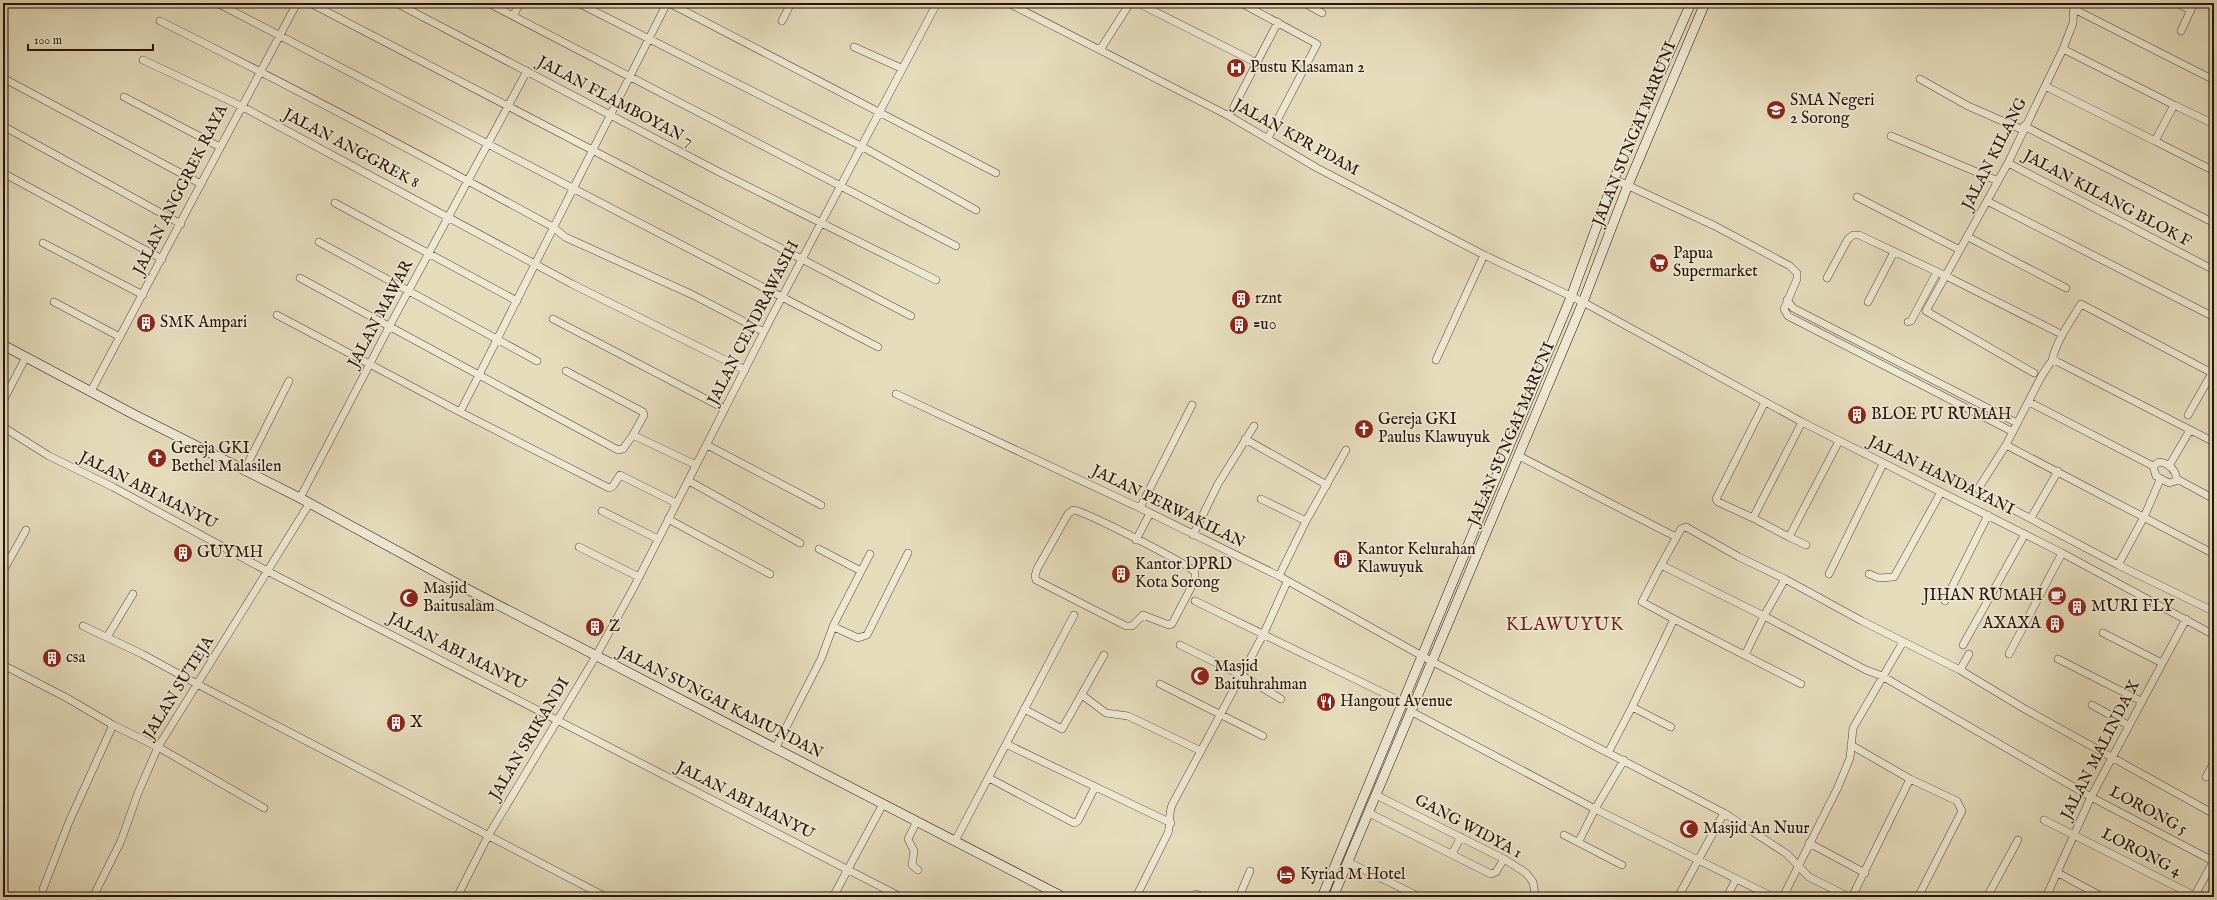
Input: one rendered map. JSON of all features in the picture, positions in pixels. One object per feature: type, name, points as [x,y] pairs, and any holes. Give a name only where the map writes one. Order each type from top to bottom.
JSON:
[{"type":"main road","name":"JALAN SUNGAI MARUNI","points":[[1322,897],[1571,297],[1614,179],[1691,3]]},
{"type":"main road","name":"JALAN SUNGAI MARUNI","points":[[1333,897],[1583,302],[1628,185],[1705,3]]},
{"type":"main road","name":"JALAN SUNGAI KAMUNDAN","points":[[3,345],[244,471],[300,498],[467,589],[1063,897]]},
{"type":"street","points":[[217,3],[783,296],[878,347]]},
{"type":"street","name":"JALAN ANGGREK RAYA","points":[[91,391],[297,3]]},
{"type":"street","points":[[310,3],[911,316]]},
{"type":"street","name":"JALAN FLAMBOYAN 7","points":[[396,3],[610,115],[936,280]]},
{"type":"street","points":[[488,3],[956,246]]},
{"type":"street","points":[[513,16],[520,3]]},
{"type":"street","points":[[578,3],[861,146],[976,210]]},
{"type":"street","points":[[460,412],[536,265],[572,188],[668,3],[996,173]]},
{"type":"street","points":[[782,21],[791,3]]},
{"type":"street","name":"JALAN CENDRAWASIH","points":[[596,656],[639,577],[676,502],[726,409],[839,186],[937,3]]},
{"type":"street","name":"JALAN KPR PDAM","points":[[1008,3],[1229,116],[1317,168],[1484,255],[1571,297]]},
{"type":"street","points":[[1100,50],[1130,3]]},
{"type":"street","points":[[1138,3],[1257,63]]},
{"type":"street","points":[[1241,3],[1317,44],[1268,138]]},
{"type":"street","points":[[1304,3],[1322,13]]},
{"type":"street","points":[[2177,3],[2190,10]]},
{"type":"street","points":[[2180,31],[2194,3]]},
{"type":"street","points":[[2074,6],[2214,80]]},
{"type":"street","name":"JALAN KILANG","points":[[2034,373],[1926,312],[2008,163],[2023,128],[2063,49],[2072,23],[2074,6]]},
{"type":"street","points":[[160,21],[260,71],[468,181],[553,227],[574,242],[693,294],[764,332]]},
{"type":"street","points":[[1229,116],[1278,22]]},
{"type":"street","points":[[854,48],[901,68]]},
{"type":"street","points":[[2063,49],[2214,124]]},
{"type":"street","name":"JALAN ANGGREK 8","points":[[143,60],[241,106],[536,265],[745,370]]},
{"type":"street","name":"JALAN MAWAR","points":[[300,498],[369,364],[527,71]]},
{"type":"street","points":[[3,78],[201,184]]},
{"type":"street","points":[[1920,79],[1968,106],[2023,128],[2214,223]]},
{"type":"street","points":[[2045,86],[2214,170]]},
{"type":"street","points":[[124,97],[220,147]]},
{"type":"street","points":[[2155,141],[2174,105]]},
{"type":"street","points":[[3,126],[181,224]]},
{"type":"street","points":[[1891,136],[1998,181]]},
{"type":"street","name":"JALAN KILANG BLOK F","points":[[2008,163],[2214,270]]},
{"type":"street","points":[[3,173],[162,258]]},
{"type":"street","points":[[1614,179],[1721,230],[1790,266],[1797,273],[1797,278],[1784,309],[1788,316],[2013,432]]},
{"type":"street","points":[[1857,197],[1960,250]]},
{"type":"street","points":[[1988,200],[2214,317]]},
{"type":"street","points":[[336,202],[517,301]]},
{"type":"street","points":[[1827,278],[1846,243],[1853,235],[1859,235],[1946,276],[2057,332]]},
{"type":"street","points":[[1968,237],[2066,288]]},
{"type":"street","points":[[319,242],[537,361]]},
{"type":"street","points":[[43,243],[142,295]]},
{"type":"street","points":[[1868,302],[1894,252]]},
{"type":"street","points":[[1436,360],[1484,255]]},
{"type":"street","points":[[1908,322],[1911,321],[1937,272]]},
{"type":"street","points":[[300,278],[618,450],[623,449],[644,415],[643,412],[566,371]]},
{"type":"street","name":"JALAN HANDAYANI","points":[[1571,297],[1583,302],[1802,422],[2062,553],[2214,635]]},
{"type":"street","points":[[1787,300],[1793,308],[2017,423]]},
{"type":"street","points":[[54,302],[120,337]]},
{"type":"street","points":[[2188,415],[2213,373],[2081,304],[2068,324],[2054,351],[2052,360],[2006,445],[1978,490],[2118,565],[2213,609]]},
{"type":"street","points":[[277,315],[460,412],[609,488],[613,486],[620,475],[676,502]]},
{"type":"street","points":[[553,319],[726,409]]},
{"type":"street","points":[[3,401],[26,357]]},
{"type":"street","points":[[2052,360],[2057,360],[2214,442]]},
{"type":"street","points":[[244,471],[289,381]]},
{"type":"street","name":"JALAN PERWAKILAN","points":[[896,394],[1140,508],[1279,576],[1287,582],[1421,656],[1724,813],[1787,854],[1809,877],[1849,897]]},
{"type":"street","points":[[1765,402],[1716,499],[1718,502],[1806,545]]},
{"type":"street","points":[[2029,402],[2153,466]]},
{"type":"street","points":[[1140,508],[1192,405]]},
{"type":"street","points":[[1753,518],[1802,422]]},
{"type":"street","points":[[1193,535],[1218,484],[1254,426]]},
{"type":"street","name":"JALAN ABI MANYU","points":[[3,427],[49,456],[113,487],[269,572],[901,897]]},
{"type":"street","points":[[2169,466],[2190,430]]},
{"type":"street","points":[[633,435],[696,465]]},
{"type":"street","points":[[1245,440],[1327,485]]},
{"type":"street","points":[[1789,537],[1839,441]]},
{"type":"street","points":[[707,445],[821,505]]},
{"type":"street","points":[[2006,445],[2214,554]]},
{"type":"street","points":[[1279,576],[1306,521],[1346,450]]},
{"type":"street","points":[[1518,456],[1676,537]]},
{"type":"street","points":[[2153,466],[2158,462],[2169,466],[2176,474],[2177,479],[2214,499]]},
{"type":"street","points":[[1829,574],[1883,464]]},
{"type":"street","points":[[2153,466],[2154,474],[2160,480],[2172,483],[2177,479]]},
{"type":"street","points":[[2031,518],[2058,471]]},
{"type":"street","points":[[2118,565],[2144,517],[2160,480]]},
{"type":"street","points":[[688,481],[800,543]]},
{"type":"street","points":[[1869,574],[1879,578],[1894,577],[1941,492]]},
{"type":"street","points":[[1261,499],[1306,521]]},
{"type":"street","name":"JALAN SUTEJA","points":[[93,897],[121,841],[138,793],[158,747],[269,572],[309,504]]},
{"type":"street","points":[[1073,510],[1083,512],[1136,540],[1195,572],[1195,580],[1171,624],[1145,615],[1140,617],[1132,626],[1126,626],[1041,584],[1035,578],[1037,569],[1068,514],[1073,510]]},
{"type":"street","points":[[602,511],[658,540]]},
{"type":"street","points":[[1136,540],[1150,513]]},
{"type":"street","points":[[1944,601],[1988,516]]},
{"type":"street","points":[[668,519],[770,574]]},
{"type":"street","points":[[1801,684],[1642,602],[1682,528],[1686,527],[1739,557],[1785,579],[1903,642],[1960,670],[2111,758],[2214,814]]},
{"type":"street","points":[[3,571],[26,530]]},
{"type":"street","points":[[1963,646],[2025,534]]},
{"type":"street","points":[[579,547],[639,577]]},
{"type":"street","points":[[819,549],[861,571]]},
{"type":"street","points":[[834,627],[858,638],[867,634],[908,553]]},
{"type":"street","points":[[2009,654],[2062,553]]},
{"type":"street","points":[[775,749],[821,659],[834,627],[870,554]]},
{"type":"street","name":"LORONG 5","points":[[1661,565],[1764,616],[1866,670],[1882,676],[2091,797],[2214,861]]},
{"type":"street","points":[[1745,655],[1764,616],[1785,579]]},
{"type":"street","points":[[1136,897],[1171,823],[1169,816],[1172,805],[1264,633],[1287,582]]},
{"type":"street","points":[[108,637],[133,594]]},
{"type":"street","points":[[1195,601],[1264,633],[1402,702]]},
{"type":"street","points":[[955,841],[1074,615]]},
{"type":"street","points":[[1608,753],[1632,707],[1674,619]]},
{"type":"street","name":"JALAN MALINDA X","points":[[2046,897],[2091,797],[2128,725],[2186,619]]},
{"type":"street","points":[[84,626],[108,637],[606,897]]},
{"type":"street","points":[[2103,632],[2162,663]]},
{"type":"street","points":[[1783,897],[1838,787],[1850,758],[1853,728],[1903,642]]},
{"type":"street","points":[[1180,645],[1282,699]]},
{"type":"street","points":[[1960,670],[1969,654]]},
{"type":"street","points":[[1024,710],[1061,729],[1104,655]]},
{"type":"street","name":"JALAN SRIKANDI","points":[[457,897],[488,836],[596,656]]},
{"type":"street","points":[[2058,659],[2141,701]]},
{"type":"street","points":[[3,665],[67,698],[113,725],[158,747],[264,808]]},
{"type":"street","points":[[1160,684],[1263,736]]},
{"type":"street","points":[[1082,695],[1106,713],[1128,716],[1201,751]]},
{"type":"street","points":[[2092,705],[2128,725]]},
{"type":"street","points":[[1632,707],[1671,727]]},
{"type":"street","points":[[1412,712],[1595,809],[1773,897]]},
{"type":"street","points":[[43,889],[69,822],[113,725]]},
{"type":"street","points":[[1006,744],[1171,823]]},
{"type":"street","points":[[1851,745],[1910,779],[1957,801],[1962,811],[1918,897]]},
{"type":"street","points":[[1579,842],[1595,809],[1624,760]]},
{"type":"street","points":[[2206,777],[2214,762]]},
{"type":"street","points":[[989,778],[1074,823],[1078,821],[1095,787]]},
{"type":"street","points":[[1852,897],[1910,779]]},
{"type":"street","name":"GANG WIDYA 1","points":[[1376,795],[1504,859],[1529,876],[1534,885],[1536,896]]},
{"type":"street","points":[[833,897],[883,804]]},
{"type":"street","points":[[1369,812],[1492,874],[1496,872],[1504,859]]},
{"type":"street","points":[[1678,897],[1724,813]]},
{"type":"street","name":"LORONG 4","points":[[2044,820],[2194,896]]},
{"type":"street","points":[[917,821],[908,839],[914,851],[912,865],[918,870]]},
{"type":"street","points":[[1564,835],[1622,865]]},
{"type":"street","points":[[1452,854],[1461,837]]},
{"type":"street","points":[[1987,897],[2018,840]]},
{"type":"street","points":[[1809,843],[1865,873]]},
{"type":"street","points":[[2194,896],[2214,861]]},
{"type":"street","points":[[1348,862],[1420,897]]},
{"type":"street","points":[[1239,897],[1250,871]]},
{"type":"street","points":[[2058,873],[2102,897]]},
{"type":"street","points":[[2207,874],[2214,877]]},
{"type":"street","points":[[1727,897],[1736,879]]},
{"type":"place","name":"Pustu Klasaman 2","points":[[1236,68]]},
{"type":"place","name":"SMA Negeri 2 Sorong","points":[[1776,110]]},
{"type":"place","name":"Papua Supermarket","points":[[1659,263]]},
{"type":"place","name":"rznt","points":[[1241,299]]},
{"type":"place","name":"SMK Ampari","points":[[146,323]]},
{"type":"place","name":"=u0","points":[[1239,325]]},
{"type":"place","name":"BLOE PU RUMAH","points":[[1857,415]]},
{"type":"place","name":"Gereja GKI Paulus Klawuyuk","points":[[1364,429]]},
{"type":"place","name":"Gereja GKI Bethel Malasilen","points":[[157,458]]},
{"type":"place","name":"GUYMH","points":[[183,553]]},
{"type":"place","name":"Kantor Kelurahan Klawuyuk","points":[[1343,559]]},
{"type":"place","name":"Kantor DPRD Kota Sorong","points":[[1121,574]]},
{"type":"place","name":"JIHAN RUMAH","points":[[2057,596]]},
{"type":"place","name":"Masjid Baitusalam","points":[[409,598]]},
{"type":"place","name":"MURI FLY","points":[[2077,607]]},
{"type":"place","name":"AXAXA","points":[[2055,624]]},
{"type":"place","name":"Z","points":[[595,627]]},
{"type":"place","name":"csa","points":[[52,658]]},
{"type":"place","name":"Masjid Baituhrahman","points":[[1200,676]]},
{"type":"place","name":"Hangout Avenue","points":[[1326,702]]},
{"type":"place","name":"X","points":[[396,723]]},
{"type":"place","name":"Masjid An Nuur","points":[[1689,829]]},
{"type":"place","name":"Kyriad M Hotel","points":[[1286,875]]},
{"type":"district","name":"KLAWUYUK","points":[[1565,625]]}]
